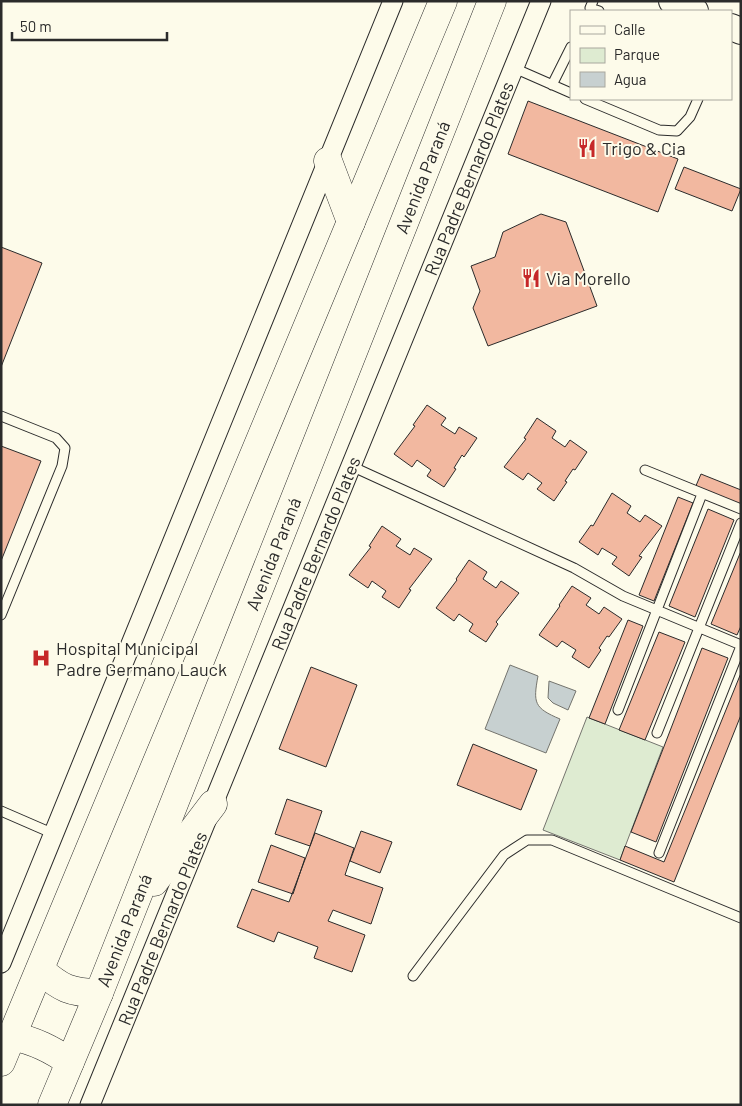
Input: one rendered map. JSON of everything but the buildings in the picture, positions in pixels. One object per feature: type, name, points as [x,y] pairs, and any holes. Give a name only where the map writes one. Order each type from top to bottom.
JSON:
[{"type":"main road","points":[[1,1062],[443,1]]},
{"type":"main road","name":"Avenida Paraná","points":[[52,1105],[492,1]]},
{"type":"main road","points":[[672,1],[693,10]]},
{"type":"main road","points":[[328,161],[351,222]]},
{"type":"main road","points":[[127,920],[173,854],[213,804]]},
{"type":"main road","points":[[40,970],[64,988],[82,993],[98,993]]},
{"type":"main road","points":[[12,1036],[50,1048],[70,1062]]},
{"type":"street","points":[[1,963],[393,1]]},
{"type":"street","name":"Rua Padre Bernardo Plates","points":[[90,1105],[541,1]]},
{"type":"lane","points":[[552,85],[570,48]]},
{"type":"lane","points":[[514,68],[570,93]]},
{"type":"lane","points":[[587,100],[659,130],[676,131],[690,117],[698,100]]},
{"type":"lane","points":[[1,416],[56,438],[65,448],[62,466],[1,615]]},
{"type":"lane","points":[[351,466],[574,568],[623,596],[741,646],[659,853]]},
{"type":"lane","points":[[645,470],[741,509]]},
{"type":"lane","points":[[618,710],[702,494]]},
{"type":"lane","points":[[658,733],[741,523]]},
{"type":"lane","points":[[1,811],[54,834]]},
{"type":"lane","points":[[413,976],[504,855],[527,840],[552,840],[741,918]]},
{"type":"green space","points":[[587,717],[663,747],[620,860],[543,830]]},
{"type":"water","points":[[510,665],[538,676],[537,704],[540,708],[560,719],[546,753],[485,729]]},
{"type":"water","points":[[549,681],[576,691],[568,710],[553,703],[548,698]]},
{"type":"place","name":"Trigo & Cia","points":[[587,148]]},
{"type":"place","name":"Via Morello","points":[[531,278]]},
{"type":"place","name":"Hospital Municipal Padre Germano Lauck","points":[[41,658]]}]
